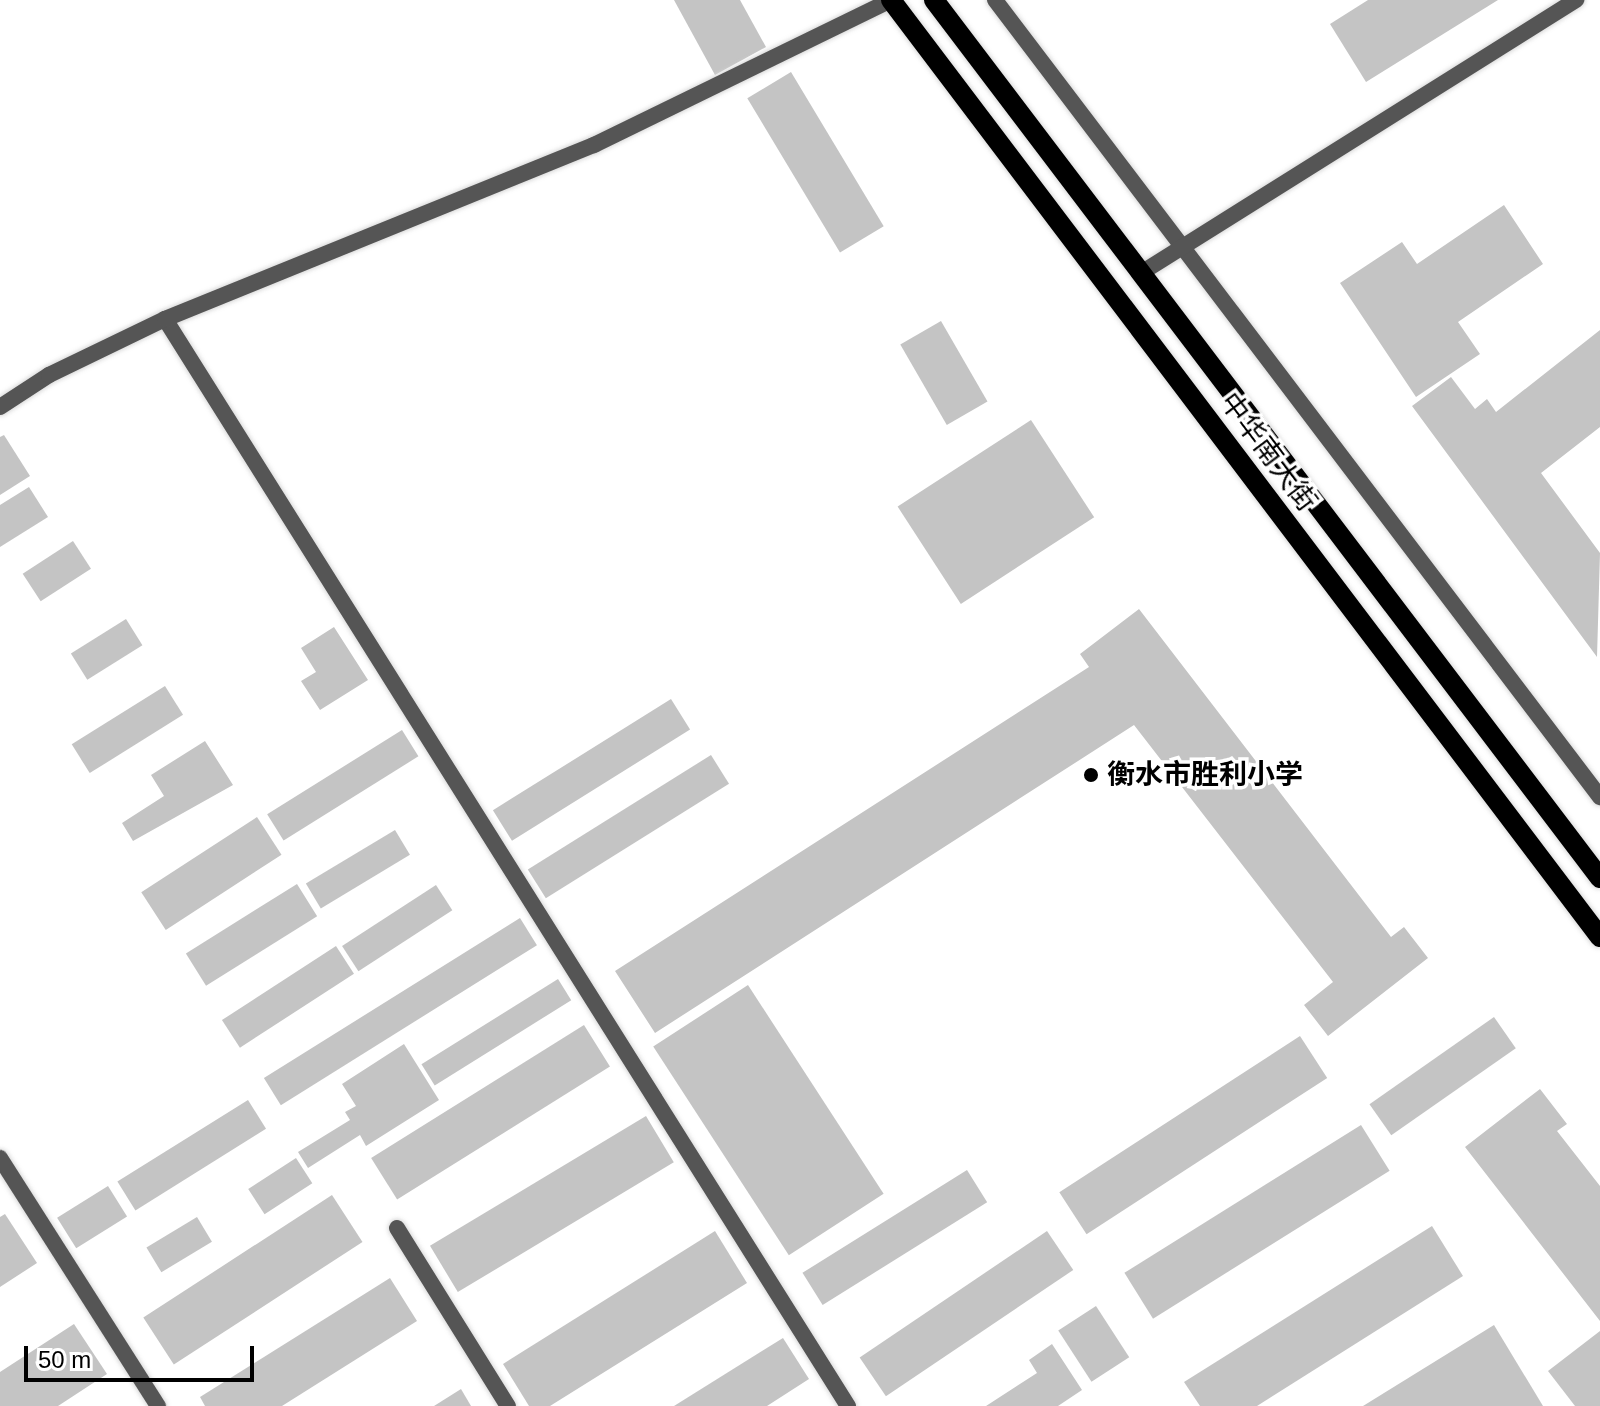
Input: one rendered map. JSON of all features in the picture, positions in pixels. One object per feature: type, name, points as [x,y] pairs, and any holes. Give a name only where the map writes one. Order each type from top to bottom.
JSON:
[{"type":"main road","name":"中华南大街","points":[[891,0],[1600,937]]},
{"type":"main road","name":"中华南大街","points":[[934,0],[1600,878]]},
{"type":"street","points":[[0,407],[49,375],[165,319],[594,145],[891,0]]},
{"type":"street","points":[[995,0],[1600,797]]},
{"type":"street","points":[[1141,273],[1576,0]]},
{"type":"street","points":[[165,319],[848,1406]]},
{"type":"street","points":[[0,1158],[158,1406]]},
{"type":"street","points":[[397,1228],[508,1406]]},
{"type":"building","points":[[674,0],[740,0],[766,47],[715,75]]},
{"type":"building","points":[[1368,0],[1498,0],[1366,82],[1330,24]]},
{"type":"building","points":[[791,72],[884,226],[840,253],[747,98]]},
{"type":"building","points":[[1504,205],[1543,264],[1458,322],[1480,354],[1416,397],[1340,283],[1402,242],[1417,264]]},
{"type":"building","points":[[941,321],[988,402],[947,425],[900,344]]},
{"type":"building","points":[[1600,330],[1600,427],[1541,473],[1600,553],[1597,657],[1412,406],[1451,377],[1475,409],[1487,399],[1496,412]]},
{"type":"building","points":[[1031,420],[1094,517],[961,604],[898,507]]},
{"type":"building","points":[[4,435],[30,476],[0,495],[0,437]]},
{"type":"building","points":[[29,487],[48,517],[0,547],[0,505]]},
{"type":"building","points":[[73,541],[91,569],[41,601],[23,574]]},
{"type":"building","points":[[1139,609],[1391,937],[1404,927],[1428,958],[1328,1036],[1304,1005],[1333,982],[1134,725],[655,1033],[615,971],[1089,667],[1080,654]]},
{"type":"building","points":[[126,619],[142,645],[87,680],[71,653]]},
{"type":"building","points":[[334,627],[368,680],[320,710],[301,681],[316,672],[301,648]]},
{"type":"building","points":[[165,686],[183,715],[90,773],[72,744]]},
{"type":"building","points":[[671,699],[690,730],[512,841],[493,810]]},
{"type":"building","points":[[402,730],[418,756],[284,841],[267,814]]},
{"type":"building","points":[[205,741],[233,785],[133,841],[122,823],[164,796],[151,775]]},
{"type":"building","points":[[711,755],[729,784],[546,898],[528,869]]},
{"type":"building","points":[[257,817],[282,855],[166,930],[141,892]]},
{"type":"building","points":[[395,830],[410,855],[321,908],[306,884]]},
{"type":"building","points":[[297,884],[317,916],[206,986],[186,953]]},
{"type":"building","points":[[436,885],[452,910],[358,971],[342,946]]},
{"type":"building","points":[[520,918],[537,945],[281,1105],[264,1078]]},
{"type":"building","points":[[336,946],[354,974],[240,1048],[222,1020]]},
{"type":"building","points":[[558,979],[571,1000],[435,1086],[421,1064]]},
{"type":"building","points":[[748,985],[884,1194],[789,1255],[653,1047]]},
{"type":"building","points":[[1494,1017],[1516,1048],[1391,1135],[1369,1104]]},
{"type":"building","points":[[584,1025],[610,1067],[397,1200],[371,1158]]},
{"type":"building","points":[[1300,1036],[1327,1078],[1087,1234],[1059,1192]]},
{"type":"building","points":[[404,1044],[439,1100],[366,1146],[360,1135],[308,1168],[298,1152],[350,1120],[345,1112],[356,1106],[342,1084]]},
{"type":"building","points":[[1540,1089],[1567,1124],[1557,1131],[1600,1186],[1600,1321],[1465,1147]]},
{"type":"building","points":[[248,1100],[266,1129],[135,1210],[117,1182]]},
{"type":"building","points":[[646,1116],[674,1162],[458,1292],[430,1246]]},
{"type":"building","points":[[1361,1125],[1390,1171],[1153,1319],[1124,1273]]},
{"type":"building","points":[[296,1158],[312,1183],[265,1214],[248,1189]]},
{"type":"building","points":[[967,1170],[987,1202],[823,1305],[802,1273]]},
{"type":"building","points":[[108,1186],[127,1217],[76,1248],[57,1218]]},
{"type":"building","points":[[332,1195],[362,1242],[174,1365],[143,1318]]},
{"type":"building","points":[[5,1214],[37,1263],[0,1287],[0,1217]]},
{"type":"building","points":[[197,1217],[212,1242],[161,1272],[146,1247]]},
{"type":"building","points":[[1432,1226],[1463,1276],[1257,1406],[1200,1406],[1184,1382]]},
{"type":"building","points":[[715,1231],[747,1283],[550,1406],[529,1406],[503,1364]]},
{"type":"building","points":[[1047,1231],[1073,1270],[886,1396],[860,1357]]},
{"type":"building","points":[[390,1278],[417,1321],[282,1406],[205,1406],[200,1397]]},
{"type":"building","points":[[1096,1306],[1129,1357],[1091,1382],[1058,1331]]},
{"type":"building","points":[[74,1324],[107,1374],[58,1406],[0,1406],[0,1372]]},
{"type":"building","points":[[1494,1325],[1543,1406],[1363,1406]]},
{"type":"building","points":[[1600,1331],[1600,1406],[1575,1406],[1548,1371]]},
{"type":"building","points":[[783,1338],[809,1379],[767,1406],[674,1406]]},
{"type":"building","points":[[1052,1344],[1082,1390],[1058,1406],[986,1406],[1037,1373],[1029,1360]]},
{"type":"building","points":[[461,1389],[471,1406],[434,1406]]},
{"type":"place","name":"衡水市胜利小学","points":[[1091,775]]}]
